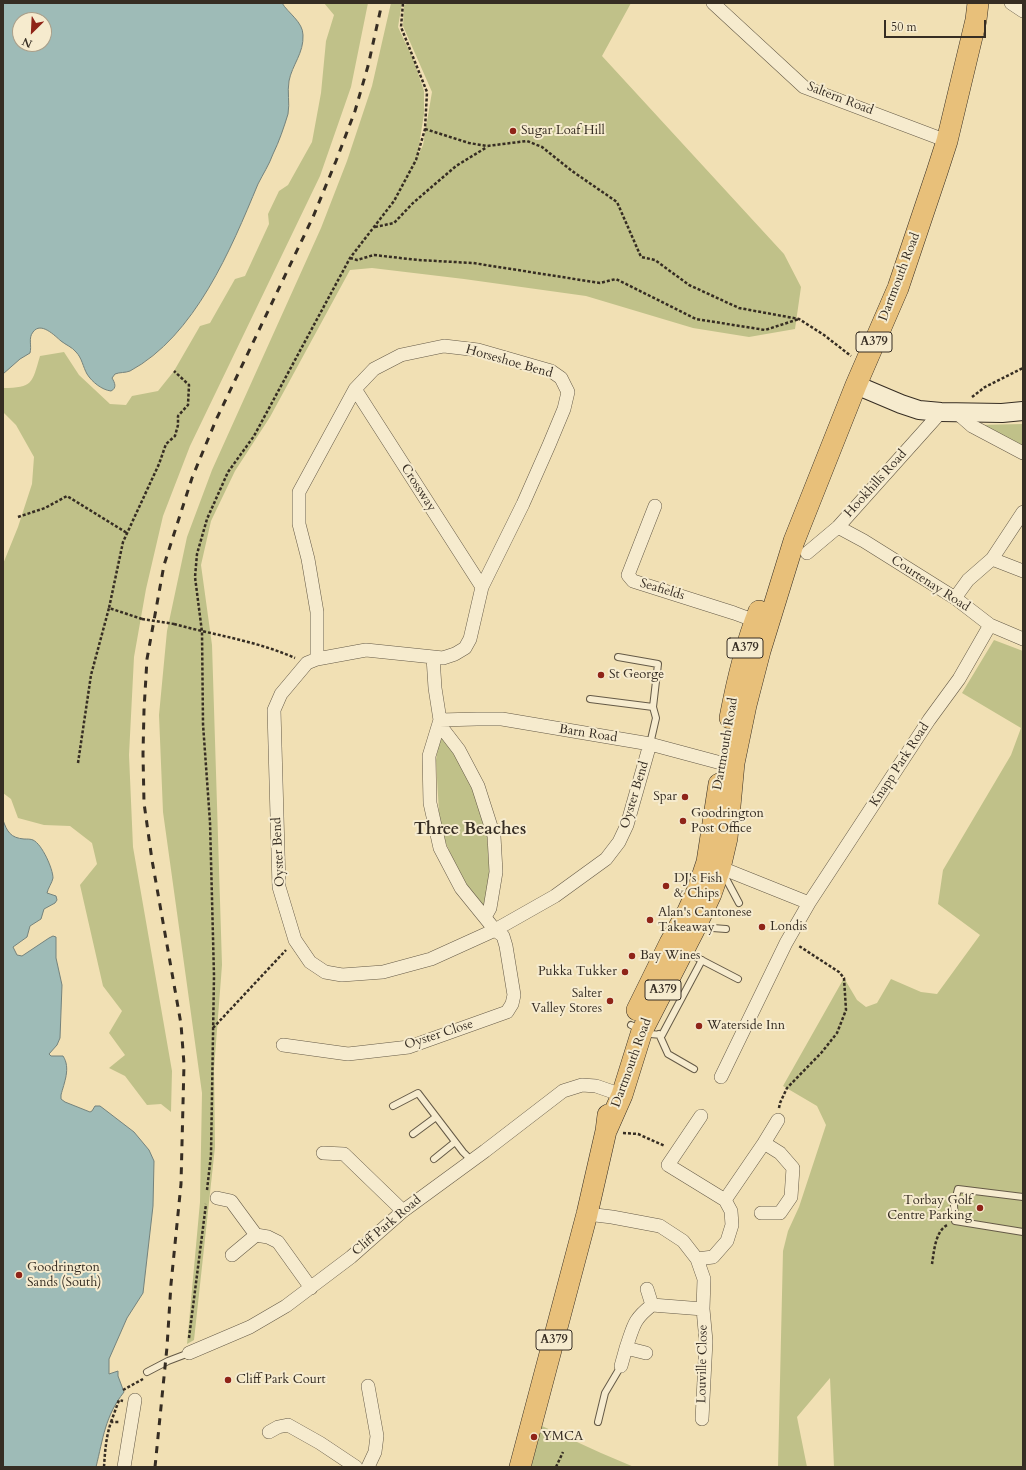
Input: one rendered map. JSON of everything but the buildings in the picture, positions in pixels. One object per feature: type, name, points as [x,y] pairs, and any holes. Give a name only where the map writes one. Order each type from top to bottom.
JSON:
[{"type":"main road","name":"Dartmouth Road","points":[[685,951],[687,913],[714,865],[727,838],[728,763],[758,659],[762,623],[800,547],[860,376],[898,288],[947,140],[976,20],[978,3]]},
{"type":"main road","name":"Dartmouth Road","points":[[520,1467],[587,1214],[616,1093],[644,1030],[638,1008],[685,951],[711,894],[714,865]]},
{"type":"street","name":"Saltern Road","points":[[713,3],[804,86],[947,140]]},
{"type":"street","points":[[1011,3],[1023,11]]},
{"type":"street","name":"Horseshoe Bend","points":[[312,661],[317,612],[308,559],[300,524],[299,492],[355,389],[374,369],[401,355],[444,346],[478,350],[551,371],[561,378],[568,392],[564,409],[522,504],[482,587],[470,639],[465,648],[455,654],[444,658],[433,657]]},
{"type":"street","points":[[860,376],[900,404],[919,410],[1002,413],[1023,412]]},
{"type":"street","name":"Crossway","points":[[355,389],[482,587]]},
{"type":"street","points":[[955,412],[972,426],[1023,453]]},
{"type":"street","name":"Hookhills Road","points":[[800,547],[838,527],[955,412]]},
{"type":"street","name":"Seafields","points":[[655,506],[628,575],[633,581],[762,623]]},
{"type":"street","points":[[955,598],[968,580],[992,559],[1023,512]]},
{"type":"street","name":"Courtenay Road","points":[[838,527],[864,541],[955,598],[990,625],[1023,639]]},
{"type":"street","points":[[992,559],[1023,571]]},
{"type":"street","name":"Knapp Park Road","points":[[721,1077],[788,939],[809,903],[929,720],[959,679],[990,625]]},
{"type":"street","points":[[312,661],[366,650],[433,657],[435,688],[440,722],[459,750],[478,786],[494,836],[496,872],[490,908],[484,917]]},
{"type":"street","name":"Oyster Bend","points":[[312,661],[281,694],[274,710],[279,887],[295,940],[310,962],[325,972],[342,975],[383,972],[431,959],[496,930],[555,896],[606,859],[619,842],[627,825],[650,744]]},
{"type":"street","name":"Barn Road","points":[[440,722],[477,719],[502,719],[650,744],[728,763]]},
{"type":"street","name":"Oyster Close","points":[[282,1045],[348,1054],[409,1047],[507,1012],[512,1004],[514,995],[503,936],[484,917],[461,888],[440,848],[430,803],[429,756],[440,722]]},
{"type":"street","points":[[714,865],[809,903]]},
{"type":"street","name":"Cliff Park Road","points":[[189,1353],[250,1327],[286,1306],[351,1257],[403,1211],[472,1161],[563,1091],[582,1085],[596,1086],[616,1093]]},
{"type":"street","points":[[698,1259],[713,1257],[727,1241],[732,1225],[731,1211],[725,1200],[668,1165],[701,1116]]},
{"type":"street","points":[[725,1200],[778,1120]]},
{"type":"street","points":[[761,1213],[780,1213],[791,1197],[793,1168],[780,1153],[764,1143]]},
{"type":"street","points":[[323,1153],[344,1154],[403,1211]]},
{"type":"street","points":[[217,1198],[231,1201],[256,1235],[268,1237],[278,1242],[311,1288]]},
{"type":"street","name":"Louville Close","points":[[587,1214],[660,1226],[683,1241],[698,1259],[704,1279],[703,1309],[706,1341],[702,1419]]},
{"type":"street","points":[[232,1255],[256,1235]]},
{"type":"street","points":[[620,1366],[635,1321],[640,1314],[652,1305],[646,1289]]},
{"type":"street","name":"Louville Close","points":[[652,1305],[703,1309]]},
{"type":"street","points":[[626,1348],[646,1353]]},
{"type":"street","points":[[368,1386],[378,1436],[375,1452],[368,1467]]},
{"type":"street","points":[[124,1467],[135,1400]]},
{"type":"street","points":[[269,1432],[278,1427],[288,1425],[320,1443],[356,1467]]},
{"type":"lane","points":[[618,657],[658,664],[653,707],[656,718],[650,744]]},
{"type":"lane","points":[[590,699],[653,707]]},
{"type":"lane","points":[[714,865],[739,903]]},
{"type":"lane","points":[[696,927],[726,929]]},
{"type":"lane","points":[[644,1030],[662,1035],[685,951],[738,979]]},
{"type":"lane","points":[[644,1030],[668,1054],[694,1069]]},
{"type":"lane","points":[[393,1106],[418,1093],[455,1142],[472,1161]]},
{"type":"lane","points":[[413,1134],[436,1117]]},
{"type":"lane","points":[[434,1159],[455,1142]]},
{"type":"lane","points":[[1023,1197],[958,1189],[954,1205],[954,1221],[1023,1232]]},
{"type":"lane","name":"Cliff Park Road","points":[[147,1372],[168,1361],[189,1353]]},
{"type":"lane","points":[[598,1422],[605,1393],[620,1366]]},
{"type":"path","points":[[190,1338],[211,1155],[214,976],[210,822],[203,724],[202,632],[195,577],[197,554],[207,519],[228,472],[254,436],[350,258],[394,202],[416,160],[425,129],[427,92],[401,27],[404,3]]},
{"type":"path","points":[[425,129],[468,143],[487,146],[527,141],[542,146],[572,171],[617,202],[641,256],[655,260],[690,285],[739,308],[799,319],[824,335],[860,376]]},
{"type":"path","points":[[375,227],[394,223],[413,203],[456,166],[487,146]]},
{"type":"path","points":[[350,258],[356,260],[374,255],[418,260],[473,263],[600,283],[616,279],[696,320],[765,330],[799,319]]},
{"type":"path","points":[[955,412],[985,387],[1023,368]]},
{"type":"path","points":[[78,763],[91,675],[109,608],[123,542],[159,464],[166,444],[175,436],[178,425],[178,416],[188,405],[188,385],[174,371]]},
{"type":"path","points":[[18,516],[46,508],[67,496],[128,533]]},
{"type":"path","points":[[109,608],[132,617],[174,624],[312,661]]},
{"type":"path","points":[[778,1120],[780,1103],[787,1088],[822,1052],[837,1033],[846,1010],[844,978],[839,972],[788,939]]},
{"type":"path","points":[[212,1028],[295,940]]},
{"type":"path","points":[[638,1134],[677,1152]]},
{"type":"path","points":[[932,1264],[935,1244],[943,1228],[954,1221]]},
{"type":"path","points":[[123,1390],[132,1385]]},
{"type":"path","points":[[104,1467],[105,1446],[111,1422],[119,1400]]},
{"type":"path","points":[[111,1422],[131,1423]]},
{"type":"path","points":[[556,1467],[562,1452]]},
{"type":"green space","points":[[324,3],[368,3],[351,87],[320,176],[190,446],[163,516],[146,589],[134,657],[129,755],[133,847],[172,1071],[171,1112],[161,1104],[147,1105],[125,1076],[109,1068],[125,1055],[109,1033],[122,1011],[103,986],[80,885],[97,864],[92,843],[70,826],[44,825],[18,818],[11,799],[3,793],[3,564],[18,527],[32,484],[34,457],[16,425],[3,412],[3,388],[13,388],[26,385],[33,378],[40,356],[64,352],[79,375],[110,404],[126,405],[132,396],[158,391],[174,371],[200,326],[210,323],[235,279],[245,276],[269,224],[268,214],[279,191],[288,185],[312,142],[321,93],[326,41],[334,15]]},
{"type":"green space","points":[[391,3],[402,3],[398,27],[413,59],[424,91],[424,114],[417,158],[423,145],[432,92],[403,26],[404,5],[409,3],[631,3],[602,56],[784,254],[801,287],[795,329],[749,337],[693,328],[586,296],[372,268],[350,270],[270,417],[235,471],[211,521],[201,565],[212,645],[222,965],[214,1069],[215,1147],[194,1340],[187,1344],[200,1202],[202,1093],[163,812],[159,715],[167,631],[187,537],[212,470],[321,228],[347,161],[372,86]]},
{"type":"green space","points":[[1023,424],[1023,447],[977,425]]},
{"type":"green space","points":[[994,640],[1023,651],[1023,1467],[834,1467],[830,1378],[797,1417],[807,1467],[778,1467],[783,1251],[788,1231],[799,1207],[826,1125],[817,1106],[783,1086],[844,978],[857,1000],[866,1007],[877,1003],[891,979],[921,992],[937,994],[980,935],[938,904],[943,870],[1011,755],[1021,728],[962,693]]},
{"type":"green space","points":[[440,736],[442,736],[472,782],[487,833],[490,877],[484,904],[481,904],[462,879],[440,830],[436,760]]},
{"type":"green space","points":[[542,1426],[601,1453],[634,1467],[531,1467]]},
{"type":"water","points":[[3,3],[282,3],[301,26],[303,35],[302,48],[289,81],[288,114],[270,162],[258,184],[236,236],[223,263],[192,314],[174,336],[153,356],[130,371],[115,374],[112,378],[115,387],[111,391],[101,387],[92,380],[87,374],[78,354],[48,330],[40,328],[33,332],[30,339],[30,353],[20,359],[3,374]]},
{"type":"water","points":[[3,820],[10,834],[16,837],[32,840],[40,846],[53,874],[53,878],[47,893],[56,896],[57,900],[55,903],[44,909],[41,919],[30,926],[27,937],[13,947],[17,955],[22,956],[49,938],[53,936],[56,937],[56,958],[62,985],[60,1038],[57,1045],[49,1054],[51,1056],[63,1056],[65,1061],[67,1070],[61,1099],[90,1112],[95,1106],[100,1106],[134,1132],[149,1150],[154,1161],[153,1206],[143,1293],[127,1318],[109,1359],[109,1374],[118,1371],[118,1376],[124,1392],[109,1419],[96,1467],[3,1467]]},
{"type":"railway","points":[[155,1467],[181,1184],[184,1064],[181,1024],[152,860],[144,803],[143,754],[147,659],[164,565],[192,478],[216,420],[313,217],[336,161],[355,111],[368,66],[382,3]]},
{"type":"place","name":"Sugar Loaf Hill","points":[[513,131]]},
{"type":"place","name":"St George","points":[[601,675]]},
{"type":"place","name":"Spar","points":[[685,797]]},
{"type":"place","name":"Goodrington Post Office","points":[[683,821]]},
{"type":"place","name":"DJ's Fish & Chips","points":[[666,886]]},
{"type":"place","name":"Alan's Cantonese Takeaway","points":[[650,920]]},
{"type":"place","name":"Londis","points":[[762,927]]},
{"type":"place","name":"Bay Wines","points":[[632,956]]},
{"type":"place","name":"Pukka Tukker","points":[[625,972]]},
{"type":"place","name":"Salter Valley Stores","points":[[610,1001]]},
{"type":"place","name":"Waterside Inn","points":[[699,1026]]},
{"type":"place","name":"Torbay Golf Centre Parking","points":[[980,1208]]},
{"type":"place","name":"Goodrington Sands (South)","points":[[19,1275]]},
{"type":"place","name":"Cliff Park Court","points":[[228,1380]]},
{"type":"place","name":"YMCA","points":[[534,1437]]},
{"type":"district","name":"Three Beaches","points":[[470,830]]}]
